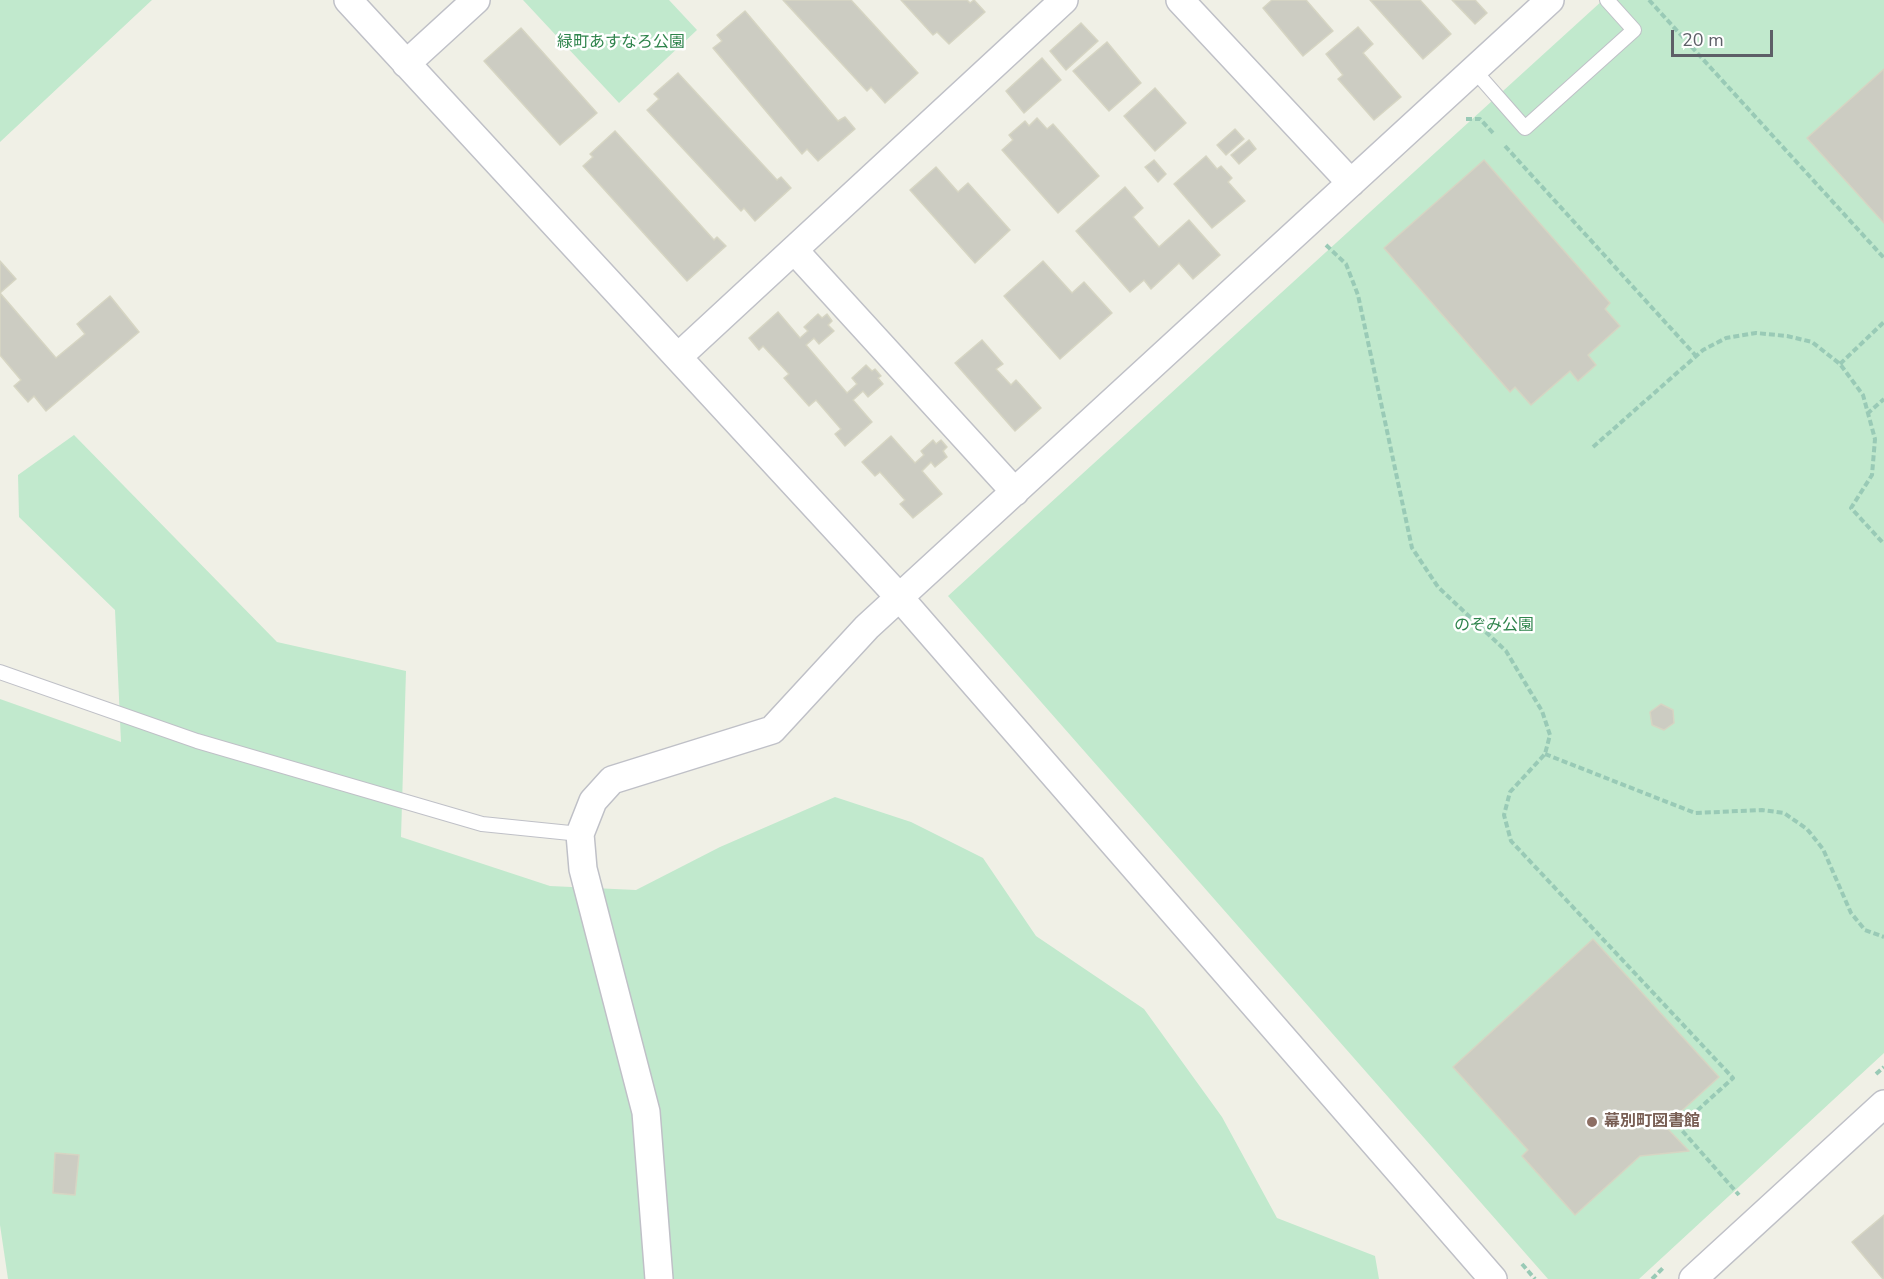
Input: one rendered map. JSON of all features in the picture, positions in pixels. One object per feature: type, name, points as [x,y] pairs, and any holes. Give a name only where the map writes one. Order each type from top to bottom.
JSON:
[{"type":"street","points":[[348,0],[900,598],[1493,1279]]},
{"type":"street","points":[[406,64],[476,0]]},
{"type":"street","points":[[678,357],[1064,0]]},
{"type":"street","points":[[659,1279],[646,1112],[583,869],[580,834],[592,801],[612,780],[772,730],[867,627],[1550,0]]},
{"type":"street","points":[[1184,1],[1351,183]]},
{"type":"street","points":[[794,250],[1015,492]]},
{"type":"street","points":[[1693,1279],[1884,1104]]},
{"type":"lane","points":[[1473,70],[1525,128],[1634,30],[1607,0]]},
{"type":"lane","points":[[0,672],[197,741],[482,824],[580,834]]},
{"type":"path","points":[[1649,0],[1884,258]]},
{"type":"path","points":[[1492,91],[1462,118],[1480,119],[1496,136]]},
{"type":"path","points":[[1504,145],[1696,356]]},
{"type":"path","points":[[1322,242],[1346,264],[1358,295],[1412,548],[1438,587],[1506,651],[1542,711],[1550,735],[1545,754],[1510,792],[1504,815],[1511,841],[1733,1078],[1679,1127],[1741,1198]]},
{"type":"path","points":[[1840,364],[1884,322]]},
{"type":"path","points":[[1593,447],[1696,356],[1726,338],[1756,333],[1787,336],[1812,342],[1840,364],[1863,395],[1875,439],[1872,475],[1851,508],[1884,544]]},
{"type":"path","points":[[1868,414],[1884,399]]},
{"type":"path","points":[[1545,754],[1695,813],[1762,810],[1784,813],[1807,829],[1823,849],[1851,913],[1865,930],[1884,937]]},
{"type":"path","points":[[1520,1262],[1535,1279]]},
{"type":"green space","points":[[0,0],[152,0],[0,142]]},
{"type":"green space","name":"緑町あすなろ公園","points":[[523,0],[669,0],[697,30],[619,103]]},
{"type":"green space","name":"のぞみ公園","points":[[1603,0],[1884,0],[1884,1053],[1639,1279],[1548,1279],[948,596]]},
{"type":"green space","points":[[74,435],[277,642],[406,671],[401,837],[550,886],[636,890],[720,847],[835,797],[911,822],[983,858],[1036,936],[1144,1009],[1222,1117],[1277,1218],[1375,1256],[1379,1279],[8,1279],[0,1225],[0,699],[121,742],[115,610],[19,517],[18,475]]},
{"type":"building","points":[[783,0],[851,0],[918,73],[885,103],[871,87],[867,91]]},
{"type":"building","points":[[901,0],[967,0],[970,3],[974,0],[985,12],[949,44],[937,32],[933,35]]},
{"type":"building","points":[[1272,0],[1306,0],[1333,31],[1303,56],[1263,8]]},
{"type":"building","points":[[1370,0],[1420,0],[1451,34],[1423,59]]},
{"type":"building","points":[[1452,0],[1475,0],[1487,13],[1475,24]]},
{"type":"building","points":[[745,11],[838,121],[845,117],[855,129],[818,161],[807,149],[802,154],[713,48],[722,41],[717,35]]},
{"type":"building","points":[[1081,23],[1098,41],[1066,70],[1050,51]]},
{"type":"building","points":[[1358,27],[1373,44],[1363,53],[1401,97],[1374,120],[1338,79],[1343,75],[1326,54]]},
{"type":"building","points":[[521,28],[597,113],[560,145],[484,61]]},
{"type":"building","points":[[1107,42],[1141,83],[1109,111],[1073,71]]},
{"type":"building","points":[[1042,58],[1061,80],[1024,113],[1006,91]]},
{"type":"building","points":[[1884,69],[1884,223],[1807,138]]},
{"type":"building","points":[[678,73],[777,180],[781,177],[791,188],[755,221],[744,208],[741,211],[647,110],[659,99],[654,94]]},
{"type":"building","points":[[1155,88],[1186,123],[1155,151],[1124,116]]},
{"type":"building","points":[[1037,118],[1047,129],[1053,124],[1099,176],[1058,213],[1002,150],[1013,140],[1009,135],[1025,121],[1029,126]]},
{"type":"building","points":[[1235,129],[1244,139],[1226,155],[1217,145]]},
{"type":"building","points":[[615,131],[714,240],[717,237],[726,246],[687,281],[583,166],[593,157],[590,154]]},
{"type":"building","points":[[1249,140],[1256,149],[1239,164],[1231,155]]},
{"type":"building","points":[[1206,156],[1217,169],[1221,166],[1232,178],[1228,182],[1245,201],[1212,228],[1174,184]]},
{"type":"building","points":[[1154,160],[1166,174],[1158,182],[1145,167]]},
{"type":"building","points":[[1484,160],[1610,303],[1605,309],[1620,326],[1588,355],[1596,365],[1578,381],[1570,371],[1531,405],[1515,387],[1510,392],[1384,248]]},
{"type":"building","points":[[936,167],[958,192],[968,183],[1010,230],[975,263],[910,190]]},
{"type":"building","points":[[1125,187],[1143,208],[1133,217],[1159,247],[1189,220],[1220,255],[1193,279],[1179,263],[1151,289],[1144,280],[1130,292],[1076,231]]},
{"type":"building","points":[[0,261],[16,279],[0,293]]},
{"type":"building","points":[[1043,261],[1072,293],[1084,282],[1112,313],[1060,359],[1004,296]]},
{"type":"building","points":[[0,293],[56,358],[85,334],[77,324],[110,296],[139,332],[46,411],[34,396],[28,402],[14,386],[21,380],[0,355]]},
{"type":"building","points":[[778,312],[800,338],[808,331],[804,327],[818,314],[822,318],[827,314],[832,321],[828,325],[834,331],[819,344],[814,338],[806,345],[847,393],[857,384],[852,378],[866,365],[872,371],[875,369],[881,376],[878,378],[883,384],[868,397],[863,391],[853,400],[872,422],[845,446],[835,434],[841,429],[816,400],[809,406],[784,378],[789,374],[763,346],[759,350],[749,338]]},
{"type":"building","points":[[982,340],[1003,364],[996,369],[1011,385],[1016,380],[1041,408],[1015,431],[955,363]]},
{"type":"building","points":[[891,436],[915,463],[924,455],[921,451],[933,440],[936,444],[941,440],[947,447],[943,451],[947,457],[935,467],[931,462],[922,471],[942,494],[913,518],[900,504],[905,500],[880,472],[875,476],[862,462]]},
{"type":"building","points":[[1661,704],[1673,710],[1674,723],[1664,730],[1652,725],[1650,712]]},
{"type":"building","points":[[1593,939],[1719,1077],[1665,1126],[1689,1151],[1640,1156],[1575,1215],[1522,1156],[1528,1150],[1453,1067]]},
{"type":"building","points":[[55,1153],[79,1155],[75,1195],[53,1193]]},
{"type":"building","points":[[1884,1215],[1884,1279],[1883,1279],[1852,1242]]},
{"type":"place","name":"幕別町図書館","points":[[1592,1122]]}]
